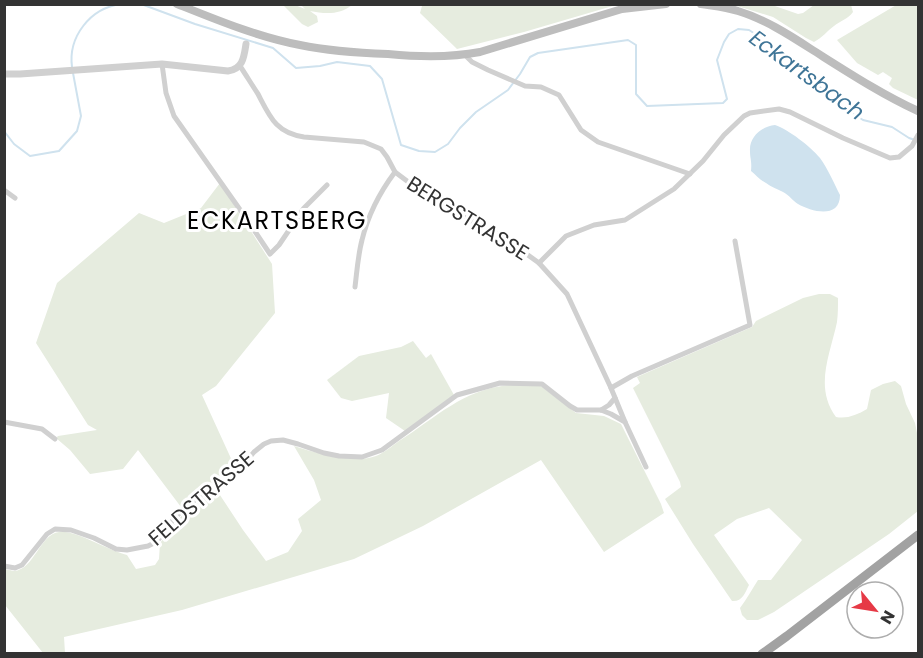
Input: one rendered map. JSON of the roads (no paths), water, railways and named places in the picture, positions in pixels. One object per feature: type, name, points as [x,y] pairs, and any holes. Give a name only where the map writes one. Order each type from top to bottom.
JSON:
[{"type":"highway","points":[[762,654],[918,535]]},
{"type":"main road","points":[[177,4],[248,37],[333,50],[422,57],[465,55],[622,9],[666,4]]},
{"type":"main road","points":[[701,4],[739,11],[770,25],[918,111]]},
{"type":"street","points":[[4,74],[162,64],[228,71],[240,66],[243,61],[248,37]]},
{"type":"street","points":[[465,55],[478,65],[509,79],[521,84],[541,87],[559,96],[581,130],[598,142],[690,174]]},
{"type":"street","points":[[162,64],[166,93],[174,116],[270,254],[279,245],[304,208],[327,185]]},
{"type":"street","name":"BERGSTRASSE","points":[[240,66],[272,120],[284,131],[294,136],[364,142],[381,148],[395,172],[440,204],[503,237],[539,263],[567,294],[646,467]]},
{"type":"street","points":[[539,263],[566,236],[594,225],[625,220],[674,189],[703,161],[724,135],[750,113],[770,109],[790,112],[890,158],[899,157],[912,146],[918,135]]},
{"type":"street","name":"BERGSTRASSE","points":[[355,287],[365,230],[382,189],[395,172]]},
{"type":"street","points":[[4,190],[15,198]]},
{"type":"street","points":[[611,388],[632,376],[750,325],[735,241]]},
{"type":"street","name":"FELDSTRASSE","points":[[4,566],[15,568],[22,565],[47,534],[55,530],[71,530],[116,549],[127,550],[148,546],[156,542],[181,511],[239,470],[264,444],[283,440],[324,453],[362,457],[382,450],[457,395],[500,383],[542,384],[577,410],[601,410],[625,422]]},
{"type":"street","points":[[601,410],[615,398]]},
{"type":"street","points":[[4,422],[42,429],[55,439]]},
{"type":"water","points":[[775,125],[799,139],[820,158],[840,195],[839,203],[835,208],[824,212],[804,207],[751,171],[750,146],[754,137],[761,130]]},
{"type":"waterway","name":"Eckartsbach","points":[[72,67],[74,45],[83,26],[100,11],[121,4]]},
{"type":"waterway","name":"Eckartsbach","points":[[141,4],[195,24],[273,48],[296,68],[337,62],[370,66],[382,79],[401,145],[419,151],[435,152],[448,144],[476,112],[508,90],[530,57],[538,53],[628,40],[636,45],[636,94],[647,106],[723,103],[727,99],[717,60],[729,34],[738,29],[749,30],[780,50],[836,102],[863,120],[892,127],[918,141]]},
{"type":"waterway","name":"Eckartsbach","points":[[4,131],[14,144],[30,156],[59,151],[77,131],[81,116],[73,73]]},
{"type":"district","name":"ECKARTSBERG","points":[[277,220]]}]
